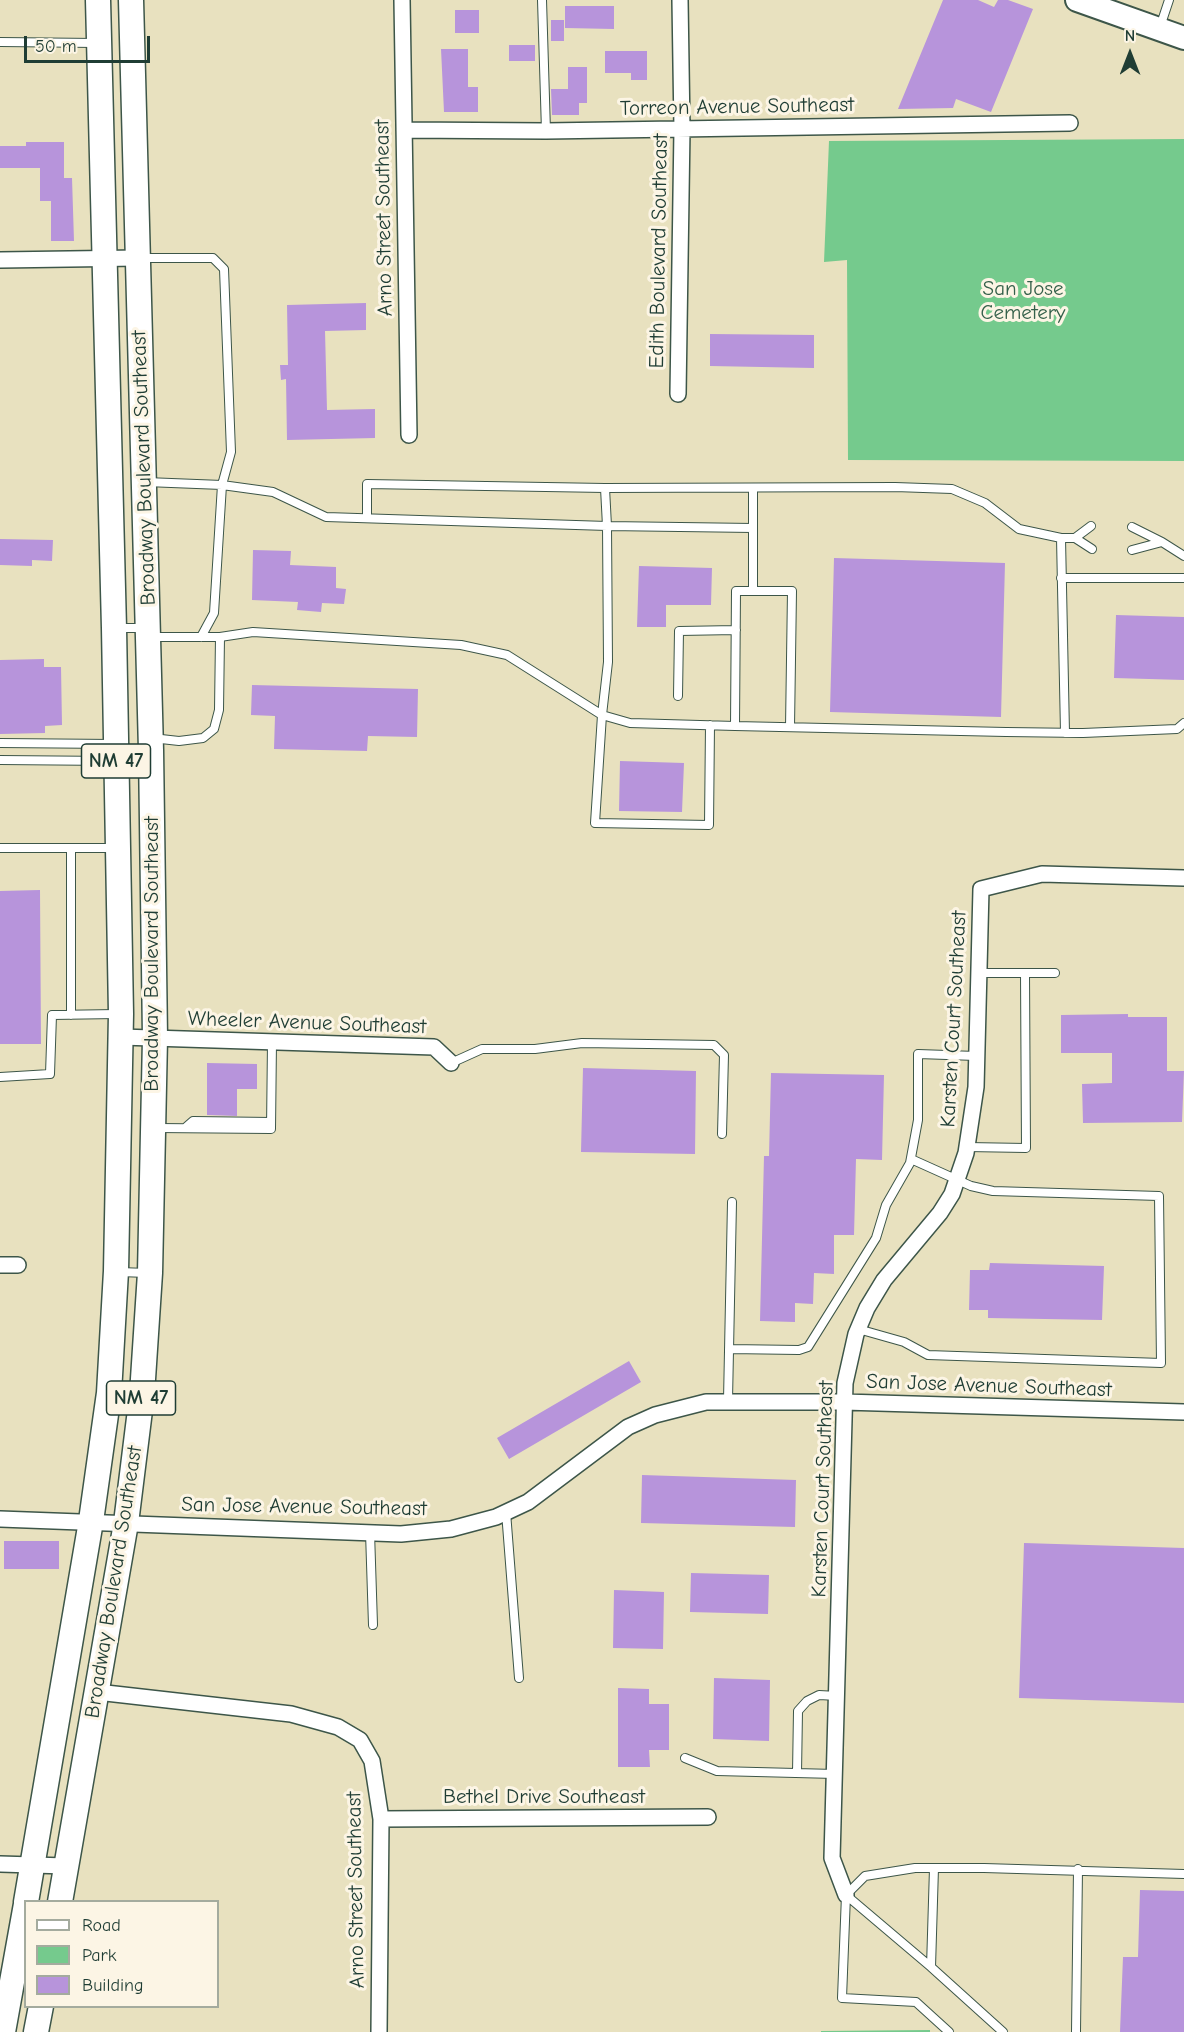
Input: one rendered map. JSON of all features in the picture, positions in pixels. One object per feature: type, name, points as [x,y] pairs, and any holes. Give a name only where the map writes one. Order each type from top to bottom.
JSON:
[{"type":"main road","name":"Broadway Boulevard Southeast","points":[[27,1900],[92,1521],[109,1393],[116,1271],[121,1026],[114,628],[98,0]]},
{"type":"main road","name":"Broadway Boulevard Southeast","points":[[60,1900],[126,1523],[142,1394],[150,1273],[155,1038],[148,632],[130,0]]},
{"type":"main road","points":[[1077,0],[1184,38]]},
{"type":"main road","name":"Broadway Boulevard Southeast","points":[[3,2032],[24,1914]]},
{"type":"main road","points":[[36,2032],[41,2008]]},
{"type":"street","name":"Arno Street Southeast","points":[[402,0],[409,435]]},
{"type":"street","name":"Edith Boulevard Southeast","points":[[678,394],[682,129],[680,0]]},
{"type":"street","name":"Torreon Avenue Southeast","points":[[404,130],[546,131],[1070,123]]},
{"type":"street","points":[[0,260],[138,258]]},
{"type":"street","name":"Karsten Court Southeast","points":[[846,1895],[832,1858],[845,1383],[858,1329],[884,1280],[940,1213],[957,1179],[967,1147],[976,1087],[981,889],[1042,874],[1184,878]]},
{"type":"street","name":"Wheeler Avenue Southeast","points":[[121,1026],[155,1038],[434,1047],[451,1063]]},
{"type":"street","points":[[0,1265],[18,1265]]},
{"type":"street","name":"San Jose Avenue Southeast","points":[[0,1519],[401,1534],[451,1529],[506,1512],[544,1491],[628,1426],[675,1409],[728,1400],[1184,1412]]},
{"type":"street","name":"Arno Street Southeast","points":[[97,1692],[291,1714],[338,1727],[360,1740],[367,1750],[375,1776],[381,1819],[379,2032]]},
{"type":"street","name":"Bethel Drive Southeast","points":[[381,1819],[708,1816]]},
{"type":"street","points":[[0,1864],[66,1866]]},
{"type":"lane","points":[[542,0],[546,131]]},
{"type":"lane","points":[[1159,29],[1169,0]]},
{"type":"lane","points":[[0,42],[99,43]]},
{"type":"lane","points":[[138,258],[213,258],[224,269],[231,452],[222,486],[214,613],[201,637]]},
{"type":"lane","points":[[144,482],[222,486],[273,492],[326,517],[753,528]]},
{"type":"lane","points":[[366,518],[367,484],[605,488],[895,487],[952,489],[985,503],[1019,529],[1061,538],[1075,538],[1092,549]]},
{"type":"lane","points":[[605,488],[608,662],[595,823],[709,825],[710,725]]},
{"type":"lane","points":[[753,489],[753,591]]},
{"type":"lane","points":[[1075,538],[1091,526]]},
{"type":"lane","points":[[1132,527],[1184,556]]},
{"type":"lane","points":[[1061,538],[1065,733]]},
{"type":"lane","points":[[1132,550],[1162,542]]},
{"type":"lane","points":[[1061,578],[1184,578]]},
{"type":"lane","points":[[735,726],[736,591],[792,591],[790,727]]},
{"type":"lane","points":[[114,628],[201,637],[220,637],[253,632],[461,645],[507,655],[602,715],[630,723],[1065,733],[1177,729],[1184,723]]},
{"type":"lane","points":[[678,696],[679,631],[736,630]]},
{"type":"lane","points":[[0,760],[116,752],[150,744],[203,738],[214,729],[219,710],[220,637]]},
{"type":"lane","points":[[0,743],[116,752]]},
{"type":"lane","points":[[0,848],[118,848]]},
{"type":"lane","points":[[71,848],[71,1015]]},
{"type":"lane","points":[[979,973],[1055,973]]},
{"type":"lane","points":[[967,1147],[1026,1148],[1025,973]]},
{"type":"lane","points":[[0,1077],[50,1074],[52,1015],[71,1015],[121,1026]]},
{"type":"lane","points":[[152,1127],[271,1129],[272,1042]]},
{"type":"lane","points":[[451,1063],[482,1049],[535,1048],[582,1043],[714,1045],[724,1055],[722,1134]]},
{"type":"lane","points":[[729,1349],[799,1350],[808,1347],[876,1238],[886,1205],[911,1159],[918,1120],[918,1054],[976,1056]]},
{"type":"lane","points":[[858,1329],[904,1342],[928,1355],[1161,1363],[1159,1196],[993,1191],[957,1179],[911,1159]]},
{"type":"lane","points":[[728,1400],[732,1202]]},
{"type":"lane","points":[[116,1271],[150,1273]]},
{"type":"lane","points":[[506,1512],[519,1678]]},
{"type":"lane","points":[[370,1532],[373,1625]]},
{"type":"lane","points":[[797,1773],[798,1711],[807,1701],[819,1695],[837,1696]]},
{"type":"lane","points":[[685,1758],[717,1771],[835,1774]]},
{"type":"lane","points":[[931,1967],[934,1868]]},
{"type":"lane","points":[[949,2032],[916,2002],[842,1998],[846,1895],[865,1876],[934,1868],[1078,1869],[1184,1874]]},
{"type":"lane","points":[[1076,2032],[1078,1869]]},
{"type":"lane","points":[[846,1895],[1003,2032]]},
{"type":"green space","name":"San Jose Cemetery","points":[[1184,139],[1184,461],[848,460],[847,260],[824,262],[829,141]]},
{"type":"green space","points":[[930,2030],[930,2032],[821,2032],[821,2031]]},
{"type":"building","points":[[943,0],[978,0],[994,7],[998,0],[1008,0],[1033,9],[991,112],[956,99],[953,108],[898,109]]},
{"type":"building","points":[[565,6],[614,6],[614,29],[565,28]]},
{"type":"building","points":[[455,10],[479,10],[479,33],[455,33]]},
{"type":"building","points":[[551,20],[564,20],[564,41],[551,41]]},
{"type":"building","points":[[509,45],[535,45],[535,61],[509,61]]},
{"type":"building","points":[[441,49],[468,49],[468,87],[478,87],[478,112],[444,112]]},
{"type":"building","points":[[605,51],[647,51],[647,80],[631,80],[631,73],[605,73]]},
{"type":"building","points":[[568,67],[587,67],[587,103],[579,103],[579,115],[552,115],[551,89],[568,89]]},
{"type":"building","points":[[26,142],[64,142],[64,178],[72,178],[74,241],[51,241],[51,201],[40,201],[40,168],[0,168],[0,146],[26,146]]},
{"type":"building","points":[[366,303],[366,330],[325,331],[327,410],[375,409],[375,438],[287,440],[286,379],[281,380],[280,365],[288,365],[287,305]]},
{"type":"building","points":[[710,334],[814,335],[814,368],[710,366]]},
{"type":"building","points":[[0,539],[53,540],[52,561],[32,560],[32,566],[0,565]]},
{"type":"building","points":[[253,550],[291,551],[290,565],[336,567],[336,588],[346,589],[344,604],[322,603],[321,612],[297,610],[298,602],[252,600]]},
{"type":"building","points":[[834,558],[1005,563],[1001,717],[830,712]]},
{"type":"building","points":[[639,566],[712,568],[711,605],[666,605],[666,627],[637,627]]},
{"type":"building","points":[[1116,615],[1184,617],[1184,680],[1114,678]]},
{"type":"building","points":[[44,659],[44,667],[61,667],[62,725],[45,726],[45,733],[0,734],[0,660]]},
{"type":"building","points":[[252,685],[418,689],[417,737],[368,736],[367,751],[274,749],[275,716],[251,715]]},
{"type":"building","points":[[620,761],[684,763],[682,812],[619,811]]},
{"type":"building","points":[[40,890],[41,1044],[0,1044],[0,891]]},
{"type":"building","points":[[1128,1014],[1128,1017],[1167,1017],[1167,1071],[1184,1071],[1182,1122],[1083,1123],[1082,1084],[1112,1083],[1112,1053],[1061,1053],[1061,1015]]},
{"type":"building","points":[[207,1063],[257,1064],[257,1089],[237,1089],[237,1116],[207,1115]]},
{"type":"building","points":[[583,1068],[696,1071],[695,1154],[581,1152]]},
{"type":"building","points":[[771,1073],[884,1075],[882,1160],[856,1159],[854,1235],[834,1235],[834,1274],[814,1273],[813,1304],[795,1303],[795,1322],[760,1321],[764,1156],[769,1156]]},
{"type":"building","points":[[990,1263],[1104,1266],[1102,1320],[988,1318],[988,1310],[969,1310],[970,1270],[989,1270]]},
{"type":"building","points":[[629,1361],[641,1382],[509,1459],[497,1438]]},
{"type":"building","points":[[642,1475],[796,1480],[795,1527],[641,1523]]},
{"type":"building","points":[[4,1541],[59,1541],[59,1569],[4,1569]]},
{"type":"building","points":[[1024,1543],[1184,1548],[1184,1703],[1019,1698]]},
{"type":"building","points":[[691,1573],[769,1575],[768,1614],[690,1612]]},
{"type":"building","points":[[614,1590],[664,1592],[663,1649],[613,1648]]},
{"type":"building","points":[[714,1678],[770,1680],[769,1741],[713,1739]]},
{"type":"building","points":[[618,1688],[649,1689],[649,1704],[669,1704],[669,1750],[649,1750],[650,1767],[618,1767]]},
{"type":"building","points":[[1140,1890],[1184,1891],[1184,2032],[1120,2032],[1123,1957],[1138,1957]]}]
